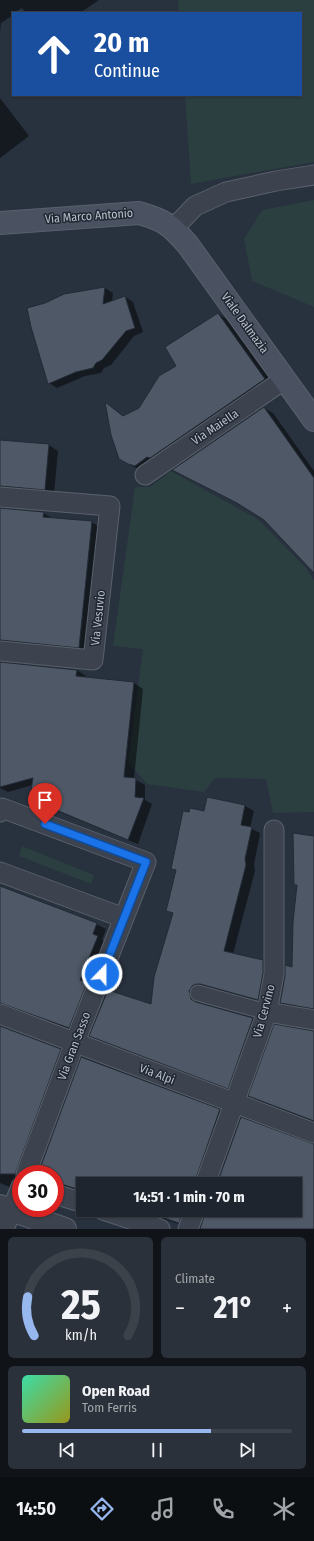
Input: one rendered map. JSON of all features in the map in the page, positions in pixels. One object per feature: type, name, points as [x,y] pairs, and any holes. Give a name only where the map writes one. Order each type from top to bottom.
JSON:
[{"type":"main road","name":"Via Marco Antonio","points":[[0,222],[139,213],[158,218],[174,228]]},
{"type":"main road","name":"Viale Dalmazia","points":[[174,228],[193,251],[314,420]]},
{"type":"street","points":[[174,228],[195,206],[226,192],[276,181],[314,175]]},
{"type":"street","name":"Via Maiella","points":[[145,475],[286,379]]},
{"type":"street","name":"Via Vesuvio","points":[[0,497],[110,506],[93,660],[0,651]]},
{"type":"street","name":"Via Gran Sasso","points":[[0,812],[2,808],[146,862],[75,1042],[29,1165]]},
{"type":"street","name":"Via Cervino","points":[[208,1177],[267,1012],[274,974],[274,830]]},
{"type":"street","points":[[0,872],[124,918]]},
{"type":"street","points":[[198,993],[267,1012],[314,1020]]},
{"type":"street","name":"Via Alpi","points":[[0,1014],[314,1133]]},
{"type":"street","points":[[64,1197],[76,1201]]},
{"type":"street","points":[[12,1203],[5,1215],[65,1229]]},
{"type":"street","points":[[124,1217],[160,1229]]},
{"type":"street","points":[[188,1229],[192,1217]]},
{"type":"shaded area","points":[[178,0],[314,0],[314,162],[191,184],[185,96],[302,96],[302,12],[179,12]]},
{"type":"shaded area","points":[[314,200],[314,307],[252,281],[244,239],[262,210]]},
{"type":"shaded area","points":[[171,471],[259,520],[307,569],[314,581],[314,812],[273,813],[266,779],[215,778],[204,792],[147,784],[128,762],[143,649],[113,646],[135,487],[150,487]]},
{"type":"shaded area","points":[[22,846],[94,875],[91,884],[19,856]]},
{"type":"building","points":[[105,287],[103,304],[125,296],[135,328],[126,331],[102,360],[96,363],[93,368],[76,372],[48,384],[31,327],[27,308],[45,303],[64,294]]},
{"type":"building","points":[[218,313],[265,379],[150,458],[147,457],[135,466],[119,459],[111,435],[105,402],[123,416],[139,408],[159,376],[176,366],[165,347]]},
{"type":"building","points":[[264,407],[314,478],[314,573],[264,520],[237,503],[172,470]]},
{"type":"building","points":[[0,440],[49,444],[45,490],[0,486]]},
{"type":"building","points":[[0,508],[44,512],[43,517],[92,521],[79,648],[0,640]]},
{"type":"building","points":[[0,662],[77,670],[76,676],[134,682],[124,777],[136,778],[135,797],[144,798],[128,840],[37,802],[41,791],[31,790],[33,778],[0,787]]},
{"type":"building","points":[[207,797],[245,805],[241,825],[252,827],[245,859],[246,865],[224,951],[263,960],[263,973],[258,1000],[200,984],[192,986],[189,991],[191,999],[196,1002],[253,1018],[228,1089],[89,1036],[108,990],[151,1004],[154,977],[173,913],[166,911],[176,870],[171,869],[183,811],[189,812],[190,808],[204,811]]},
{"type":"building","points":[[293,833],[314,836],[314,1009],[280,1003],[285,976],[285,965],[292,967],[293,922],[297,885],[294,885]]},
{"type":"building","points":[[0,886],[97,923],[93,934],[98,936],[80,980],[87,983],[69,1028],[0,1003]]},
{"type":"building","points":[[274,1024],[314,1031],[314,1121],[248,1096]]},
{"type":"building","points":[[0,1026],[61,1049],[18,1165],[12,1165],[12,1174],[0,1174]]},
{"type":"building","points":[[81,1057],[220,1109],[196,1177],[76,1177],[76,1189],[64,1185],[64,1165],[41,1165]]},
{"type":"building","points":[[241,1117],[314,1144],[314,1229],[200,1229],[204,1217],[302,1217],[302,1177],[220,1177]]},
{"type":"building","points":[[161,1217],[181,1217],[179,1223]]},
{"type":"route","points":[[45,824],[146,862],[102,974]]}]
